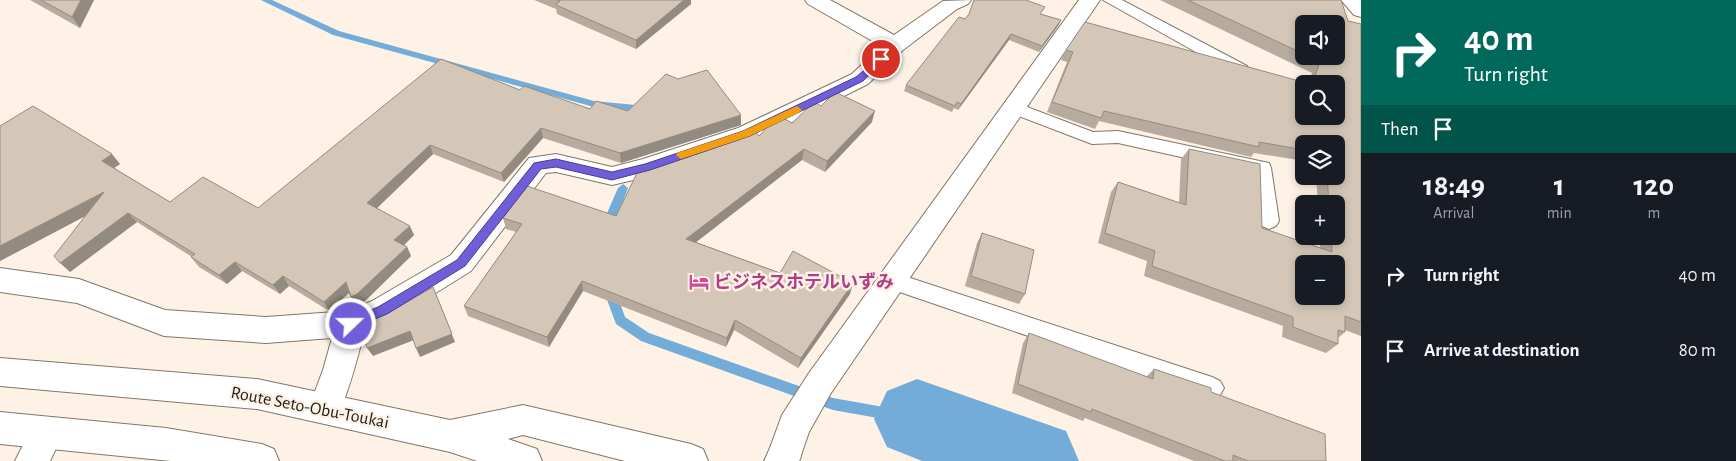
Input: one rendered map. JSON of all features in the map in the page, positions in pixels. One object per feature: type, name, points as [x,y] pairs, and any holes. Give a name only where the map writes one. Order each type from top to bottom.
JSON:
[{"type":"street","points":[[815,0],[895,45]]},
{"type":"street","points":[[0,280],[79,291],[164,323],[266,330],[351,324],[383,310],[461,263],[538,165],[556,163],[612,176],[646,168],[747,134],[860,79],[895,45],[950,5],[961,0]]},
{"type":"street","points":[[786,448],[820,383],[1090,0]]},
{"type":"street","points":[[1351,0],[1361,11]]},
{"type":"street","points":[[325,407],[351,324]]},
{"type":"street","name":"Route Seto-Obu-Toukai","points":[[0,372],[257,394],[325,407],[450,436],[525,461]]},
{"type":"street","points":[[450,436],[523,420],[691,461]]},
{"type":"street","points":[[0,428],[39,448],[166,444],[262,461]]},
{"type":"lane","points":[[1111,0],[1241,70]]},
{"type":"lane","points":[[1014,108],[1092,138],[1118,136],[1262,168],[1269,220]]},
{"type":"lane","points":[[892,282],[1212,388]]},
{"type":"building","points":[[41,0],[81,0],[72,17]]},
{"type":"building","points":[[557,0],[684,0],[636,40],[556,5],[560,1]]},
{"type":"building","points":[[974,0],[1026,0],[1045,7],[1040,14],[1061,20],[1042,46],[1011,34],[961,104],[957,102],[955,106],[906,85],[959,17],[965,19],[969,14]]},
{"type":"building","points":[[1188,0],[1341,0],[1348,21],[1361,24],[1361,322],[1345,316],[1345,332],[1338,330],[1338,344],[1293,327],[1293,317],[1152,266],[1155,251],[1105,233],[1118,182],[1186,205],[1189,149],[1260,164],[1262,228],[1295,239],[1295,245],[1312,245],[1332,252],[1332,245],[1345,245],[1345,195],[1328,195],[1328,185],[1345,185],[1345,135],[1295,135],[1295,148],[1259,142],[1259,147],[1104,111],[1101,118],[1052,102],[1073,52],[1066,50],[1085,22],[1295,80],[1295,125],[1345,125],[1345,75],[1315,75],[1319,65],[1345,65],[1345,15],[1295,15],[1295,50]]},
{"type":"building","points":[[441,59],[520,90],[524,86],[590,109],[596,101],[628,111],[666,74],[678,79],[707,70],[741,115],[620,153],[541,128],[501,173],[430,145],[367,203],[410,226],[394,240],[407,247],[357,294],[351,297],[346,282],[324,302],[283,276],[273,285],[235,262],[219,275],[191,257],[195,254],[128,213],[60,263],[54,256],[104,192],[0,246],[0,126],[33,106],[112,154],[102,161],[170,202],[203,177],[258,208]]},
{"type":"building","points":[[835,92],[875,111],[827,161],[804,149],[686,239],[780,273],[793,251],[853,283],[801,358],[735,320],[727,338],[582,281],[547,337],[464,306],[522,224],[503,218],[527,186],[616,216],[639,169],[755,131],[759,136],[769,125],[783,118],[792,123],[812,104],[815,102],[821,106]]},
{"type":"building","points":[[982,233],[1034,250],[1025,294],[971,276]]},
{"type":"building","points":[[433,287],[452,334],[416,348],[410,331],[367,348],[360,325],[390,312]]},
{"type":"building","points":[[1029,333],[1153,379],[1154,369],[1211,388],[1211,392],[1325,434],[1326,461],[1248,461],[1233,455],[1233,461],[1225,461],[1092,409],[1091,412],[1018,384]]},
{"type":"waterway","points":[[265,0],[336,33],[594,104],[646,109]]},
{"type":"waterway","points":[[607,227],[623,188]]},
{"type":"waterway","points":[[609,289],[620,320],[645,337],[833,404],[917,419]]},
{"type":"waterway","points":[[917,419],[1035,461]]},
{"type":"slow traffic","points":[[681,155],[747,134],[797,110]]},
{"type":"place","name":"ビジネスホテルいずみ","points":[[699,282]]},
{"type":"route","points":[[351,324],[383,310],[461,263],[538,165],[556,163],[612,176],[646,168],[747,134],[860,79],[881,59]]}]
